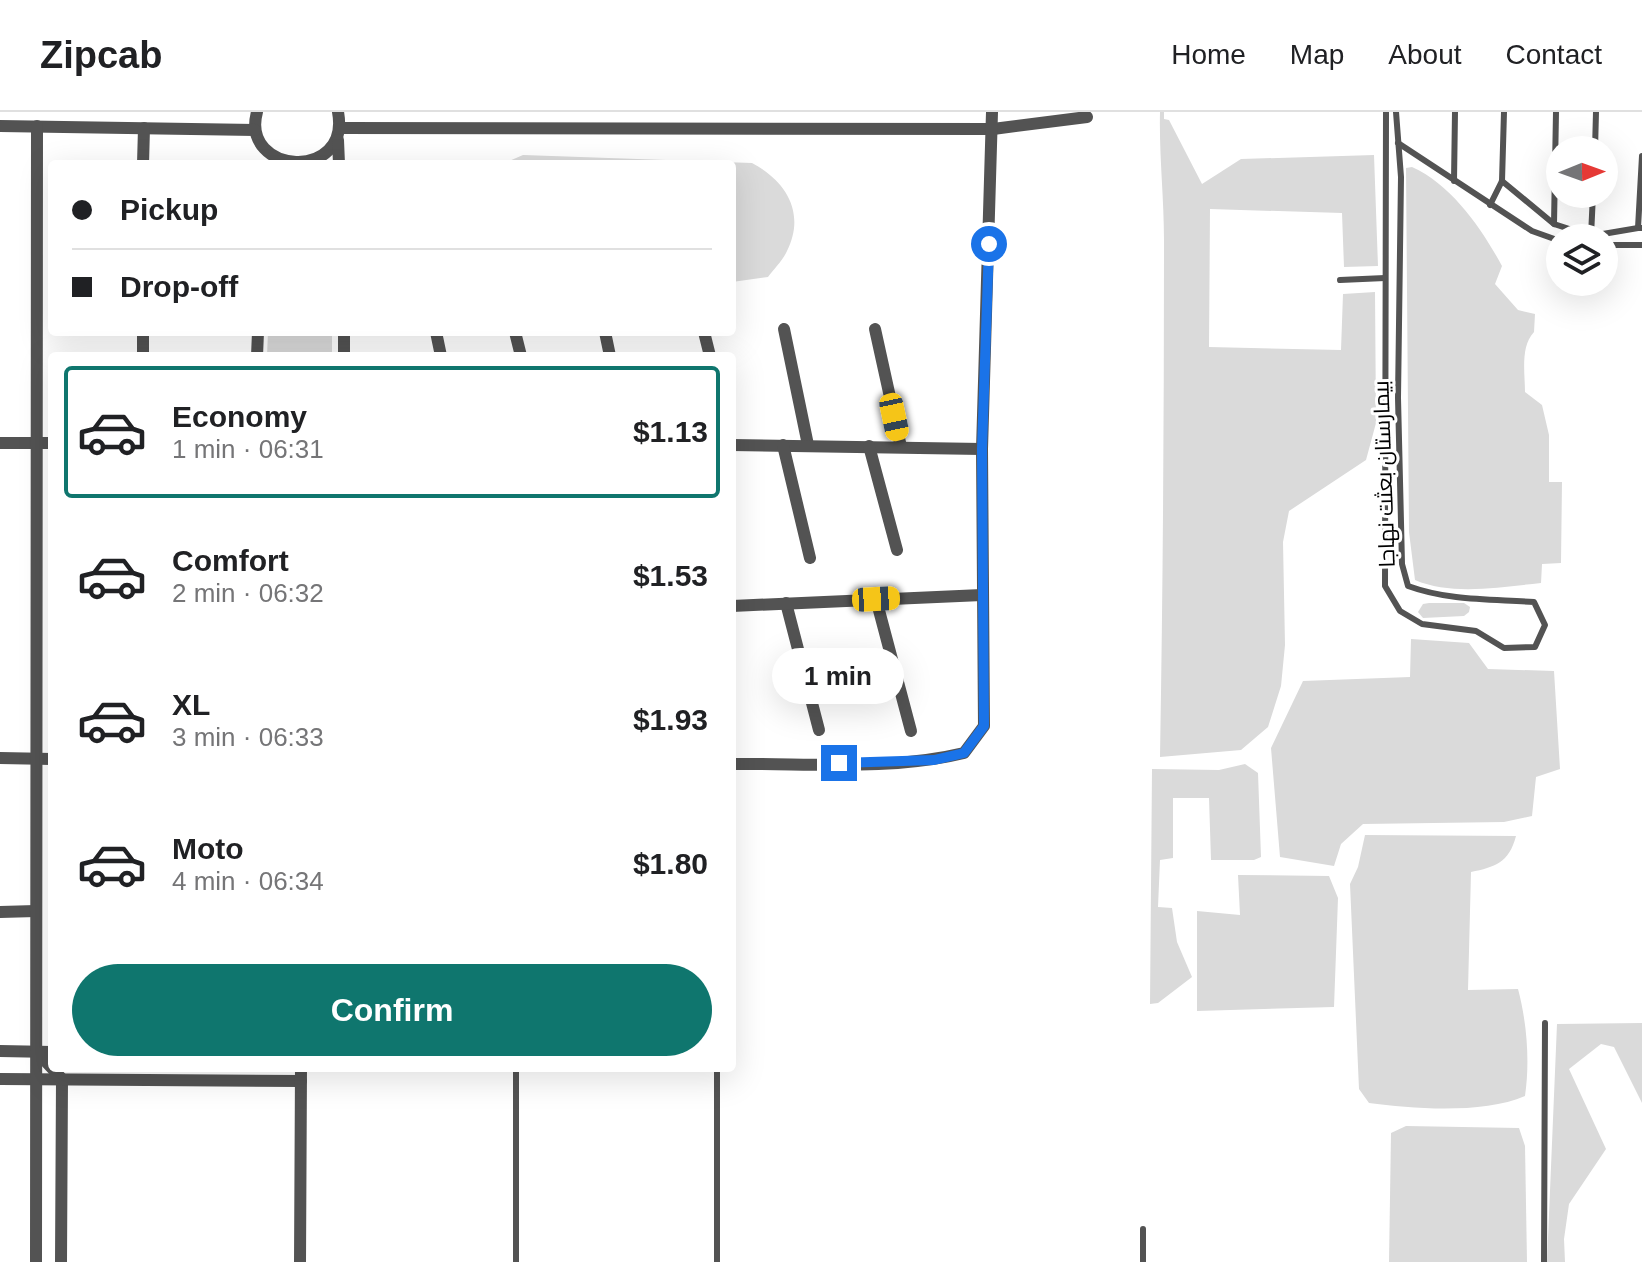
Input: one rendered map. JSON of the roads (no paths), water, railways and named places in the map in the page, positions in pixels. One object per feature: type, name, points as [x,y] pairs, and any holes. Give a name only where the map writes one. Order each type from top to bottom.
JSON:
[{"type":"street","points":[[257,112],[255,130],[263,149],[262,160]]},
{"type":"street","points":[[338,112],[339,160]]},
{"type":"street","points":[[736,764],[934,760],[964,753],[984,726],[982,449],[992,112]]},
{"type":"street","points":[[340,134],[993,129],[1087,117]]},
{"type":"street","points":[[0,126],[255,130]]},
{"type":"street","points":[[36,1262],[37,126]]},
{"type":"street","points":[[143,160],[144,128]]},
{"type":"street","points":[[314,160],[330,151],[340,134]]},
{"type":"street","points":[[263,149],[273,157],[289,160]]},
{"type":"street","points":[[784,329],[808,445]]},
{"type":"street","points":[[875,329],[901,447]]},
{"type":"street","points":[[0,443],[48,443]]},
{"type":"street","points":[[736,445],[982,449]]},
{"type":"street","points":[[783,445],[810,558]]},
{"type":"street","points":[[869,446],[897,550]]},
{"type":"street","points":[[736,606],[982,595]]},
{"type":"street","points":[[876,599],[911,731]]},
{"type":"street","points":[[786,603],[819,730]]},
{"type":"street","points":[[0,758],[48,759]]},
{"type":"street","points":[[0,912],[36,911]]},
{"type":"street","points":[[0,1051],[48,1052]]},
{"type":"street","points":[[36,1051],[48,1064]]},
{"type":"street","points":[[56,1072],[62,1079],[61,1262]]},
{"type":"street","points":[[0,1079],[301,1074],[300,1262]]},
{"type":"lane","name":"بیمارستان بعثت نهاجا","points":[[1386,112],[1385,586],[1400,611],[1422,624],[1476,631],[1504,648],[1535,647],[1545,625],[1534,602],[1472,600],[1430,594],[1408,586],[1402,564],[1398,398],[1401,177],[1396,112]]},
{"type":"lane","points":[[1454,181],[1455,112]]},
{"type":"lane","points":[[1490,205],[1502,181],[1504,112]]},
{"type":"lane","points":[[1554,224],[1556,112]]},
{"type":"lane","points":[[1595,136],[1596,112]]},
{"type":"lane","points":[[1398,143],[1490,205],[1532,231],[1546,236]]},
{"type":"lane","points":[[1618,232],[1640,228],[1642,156]]},
{"type":"lane","points":[[1502,181],[1554,224]]},
{"type":"lane","points":[[1618,245],[1642,245]]},
{"type":"lane","points":[[1340,280],[1385,278]]},
{"type":"lane","points":[[1544,1262],[1545,1023]]},
{"type":"lane","points":[[516,1072],[516,1262]]},
{"type":"lane","points":[[717,1072],[717,1262]]},
{"type":"lane","points":[[1143,1229],[1143,1262]]}]
